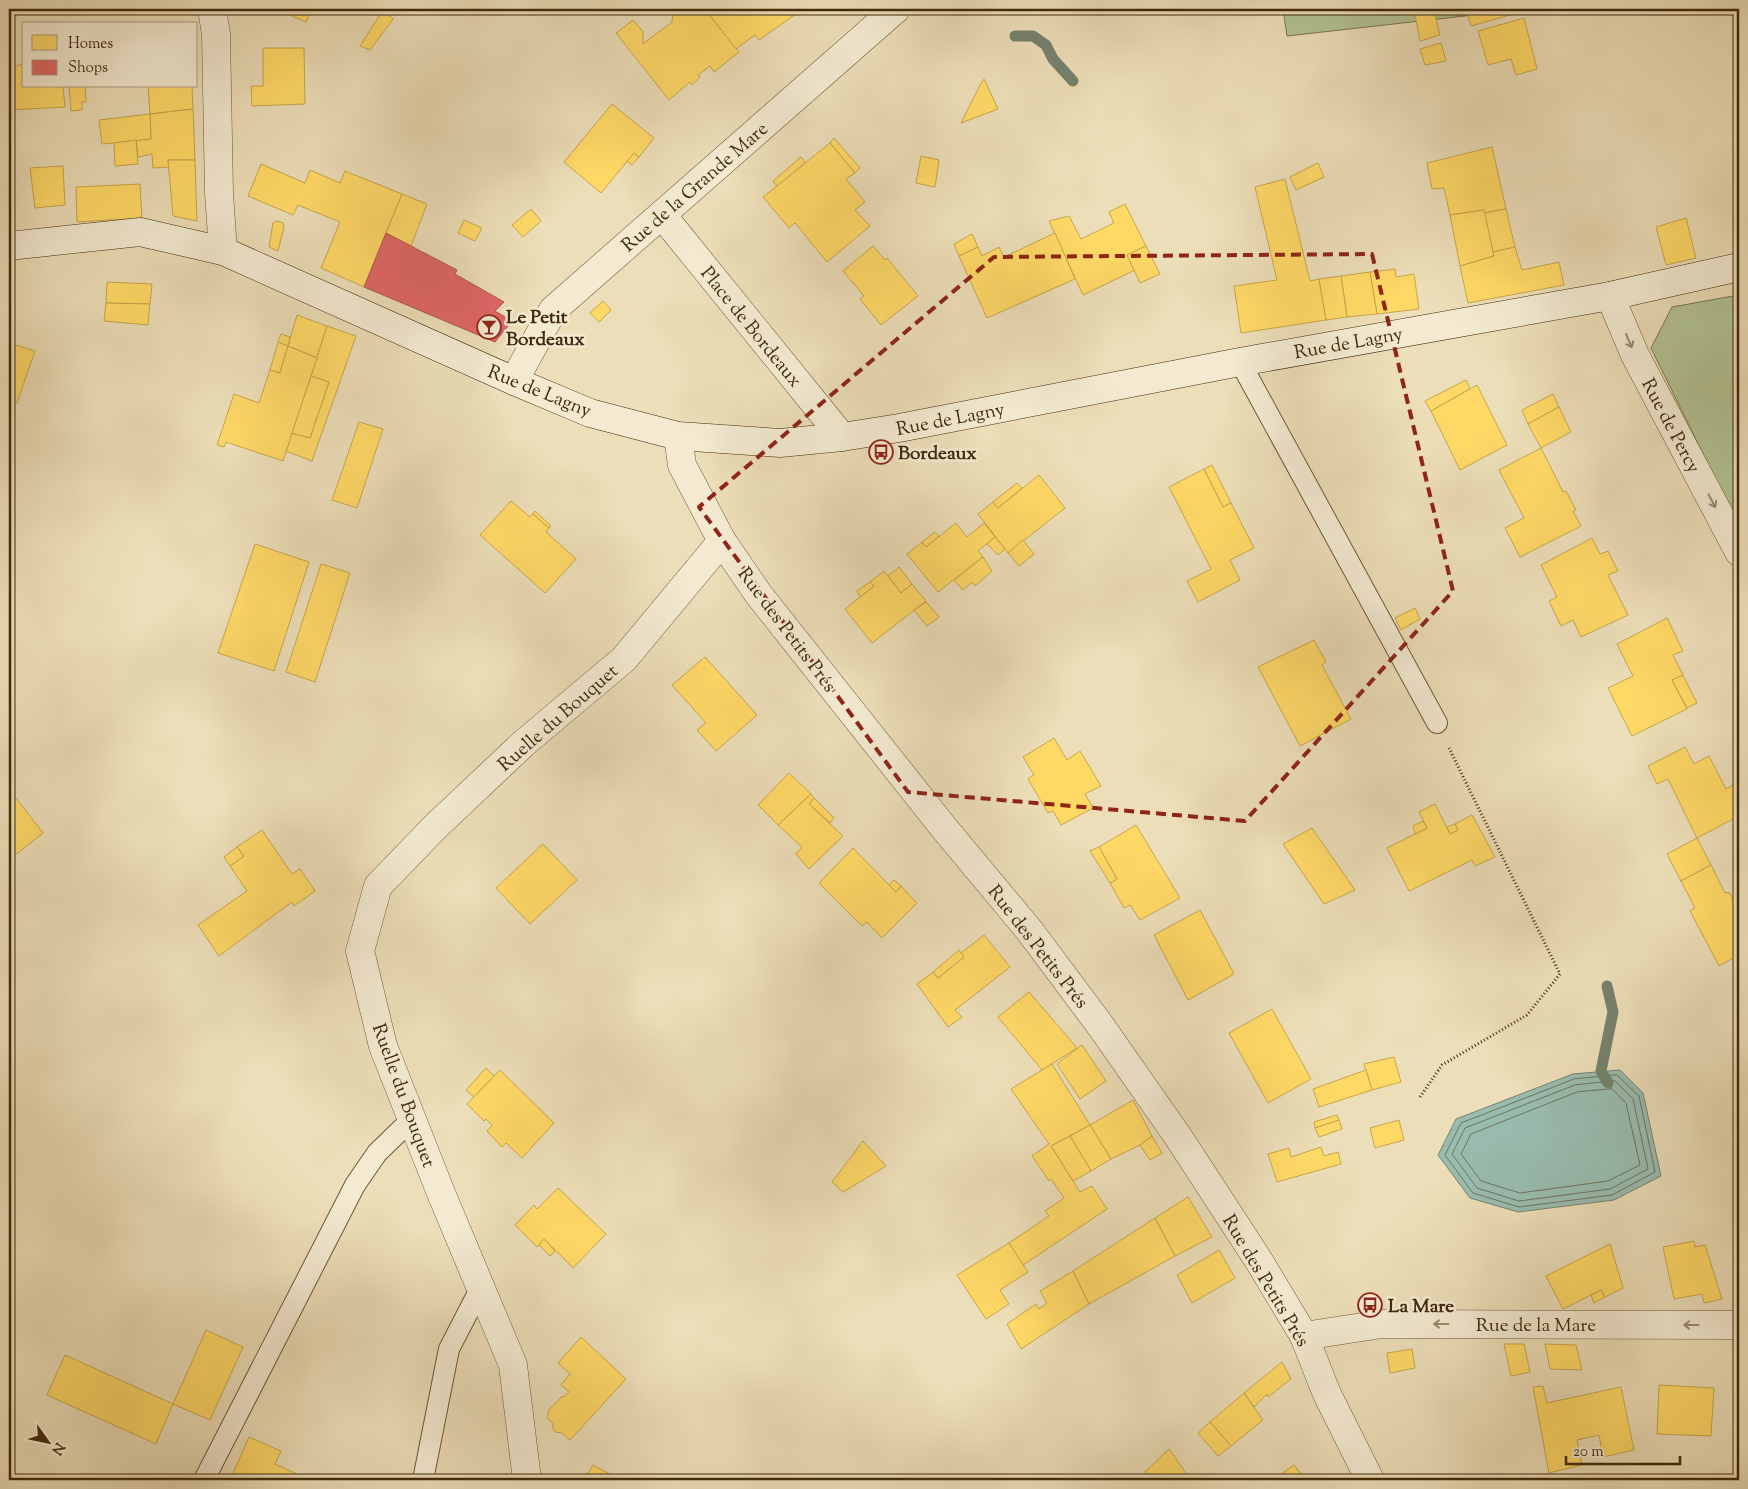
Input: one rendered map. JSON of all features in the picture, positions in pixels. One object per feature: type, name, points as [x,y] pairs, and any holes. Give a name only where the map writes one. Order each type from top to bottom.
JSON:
[{"type":"street","points":[[212,9],[216,34],[219,193],[223,251]]},
{"type":"street","name":"Rue de la Grande Mare","points":[[514,381],[554,310],[896,9]]},
{"type":"street","name":"Place de Bordeaux","points":[[662,215],[842,437]]},
{"type":"street","name":"Rue de Lagny","points":[[9,246],[140,232],[223,251],[590,413],[678,436],[780,443],[842,437],[899,428],[1240,362],[1610,296],[1739,267]]},
{"type":"street","name":"Rue de Percy","points":[[1610,296],[1635,355],[1739,552]]},
{"type":"street","name":"Rue des Petits Prés","points":[[678,436],[682,465],[722,541],[759,595],[944,828],[1029,930],[1100,1025],[1179,1138],[1259,1261],[1304,1336],[1327,1394],[1370,1480]]},
{"type":"street","name":"Ruelle du Bouquet","points":[[527,1480],[514,1365],[383,1046],[360,951],[378,886],[435,827],[524,743],[624,659],[722,541]]},
{"type":"street","name":"Rue de la Mare","points":[[1304,1336],[1382,1324],[1739,1325]]},
{"type":"lane","points":[[1240,362],[1437,723]]},
{"type":"lane","points":[[204,1480],[356,1185],[377,1153],[412,1119]]},
{"type":"lane","points":[[423,1480],[449,1349],[481,1287]]},
{"type":"path","points":[[1420,1097],[1442,1065],[1527,1015],[1560,974],[1437,723]]},
{"type":"highlighted area","points":[[1372,254],[1453,591],[1245,821],[908,792],[699,507],[994,257]]},
{"type":"green space","points":[[1283,9],[1519,9],[1287,36]]},
{"type":"green space","points":[[1739,295],[1739,527],[1651,348],[1672,307]]},
{"type":"water","points":[[1620,1070],[1643,1093],[1661,1176],[1614,1200],[1518,1212],[1470,1198],[1438,1155],[1456,1119],[1573,1074]]},
{"type":"building: Homes","points":[[275,9],[312,9],[306,22]]},
{"type":"building: Homes","points":[[676,9],[705,9],[739,52],[714,72],[710,66],[698,75],[700,77],[692,85],[690,82],[669,100],[616,33],[633,20],[643,32],[643,44],[672,22],[673,11]]},
{"type":"building: Homes","points":[[715,9],[803,9],[759,40],[755,35],[736,49],[708,13]]},
{"type":"building: Homes","points":[[1483,9],[1516,9],[1517,13],[1471,26],[1467,13]]},
{"type":"building: Homes","points":[[383,10],[393,19],[370,50],[360,46]]},
{"type":"building: Homes","points":[[1434,10],[1440,35],[1420,41],[1415,14]]},
{"type":"building: Homes","points":[[1524,18],[1537,69],[1516,75],[1511,59],[1488,65],[1478,31]]},
{"type":"building: Homes","points":[[1441,43],[1446,61],[1425,65],[1420,49]]},
{"type":"building: Homes","points":[[263,48],[304,48],[305,104],[252,106],[251,86],[263,86]]},
{"type":"building: Homes","points":[[22,64],[22,88],[63,88],[65,107],[9,110],[9,67]]},
{"type":"building: Homes","points":[[984,79],[998,109],[961,123],[979,87]]},
{"type":"building: Homes","points":[[69,88],[85,88],[86,102],[82,102],[82,110],[71,111]]},
{"type":"building: Homes","points":[[148,88],[192,88],[193,109],[150,114]]},
{"type":"building: Homes","points":[[612,104],[654,138],[639,157],[634,153],[601,193],[564,162]]},
{"type":"building: Homes","points":[[193,109],[195,160],[168,160],[169,167],[153,168],[152,154],[138,157],[136,140],[151,139],[150,114]]},
{"type":"building: Homes","points":[[150,114],[151,139],[102,144],[99,120]]},
{"type":"building: Homes","points":[[834,138],[860,168],[855,173],[830,143]]},
{"type":"building: Homes","points":[[136,140],[138,164],[115,166],[114,143]]},
{"type":"building: Homes","points":[[830,143],[855,173],[846,179],[865,202],[855,210],[870,226],[827,262],[795,223],[789,228],[763,197]]},
{"type":"building: Homes","points":[[1492,147],[1506,209],[1484,213],[1484,210],[1450,215],[1444,188],[1432,189],[1427,163]]},
{"type":"building: Homes","points":[[634,153],[639,157],[632,165],[627,161]]},
{"type":"building: Homes","points":[[921,156],[939,160],[935,187],[916,183]]},
{"type":"building: Homes","points":[[801,157],[805,163],[777,186],[773,181]]},
{"type":"building: Homes","points":[[168,160],[195,160],[197,221],[173,216]]},
{"type":"building: Homes","points":[[1318,163],[1324,177],[1296,190],[1290,177]]},
{"type":"building: Homes","points":[[261,164],[305,183],[310,170],[340,183],[345,171],[402,194],[364,287],[321,268],[340,222],[298,205],[293,215],[248,196]]},
{"type":"building: Homes","points":[[63,166],[65,205],[35,208],[30,168]]},
{"type":"building: Homes","points":[[1285,179],[1310,281],[1319,279],[1326,320],[1241,333],[1234,286],[1277,280],[1255,187]]},
{"type":"building: Homes","points":[[140,184],[142,218],[77,222],[76,187]]},
{"type":"building: Homes","points":[[402,194],[427,204],[411,246],[386,233]]},
{"type":"building: Homes","points":[[1125,204],[1146,246],[1127,255],[1135,270],[1083,295],[1049,221],[1069,216],[1081,239],[1114,223],[1109,212]]},
{"type":"building: Homes","points":[[531,209],[541,221],[523,237],[512,225]]},
{"type":"building: Homes","points":[[1506,209],[1515,247],[1493,252],[1484,213]]},
{"type":"building: Homes","points":[[1484,210],[1494,256],[1460,266],[1450,215]]},
{"type":"building: Homes","points":[[1686,218],[1696,258],[1666,265],[1656,227]]},
{"type":"building: Homes","points":[[464,220],[482,228],[475,241],[458,233]]},
{"type":"building: Homes","points":[[277,221],[283,223],[284,227],[278,251],[269,247],[273,223]]},
{"type":"building: Homes","points":[[1055,233],[1075,279],[987,318],[959,256],[978,247],[982,256],[999,247],[1004,257]]},
{"type":"building: Homes","points":[[972,234],[978,247],[959,256],[954,244]]},
{"type":"building: Homes","points":[[873,246],[885,260],[887,258],[918,296],[881,325],[860,299],[864,296],[843,271]]},
{"type":"building: Homes","points":[[1146,246],[1160,274],[1140,283],[1127,255]]},
{"type":"building: Homes","points":[[1515,247],[1522,270],[1559,262],[1564,285],[1468,303],[1460,266],[1494,256],[1493,252]]},
{"type":"building: Homes","points":[[1395,269],[1396,277],[1414,274],[1419,309],[1377,314],[1370,272]]},
{"type":"building: Homes","points":[[1370,272],[1377,314],[1347,317],[1341,276]]},
{"type":"building: Homes","points":[[1341,276],[1347,317],[1326,320],[1319,279]]},
{"type":"building: Homes","points":[[107,282],[152,284],[150,304],[106,303]]},
{"type":"building: Homes","points":[[603,301],[611,310],[599,322],[590,313]]},
{"type":"building: Homes","points":[[106,303],[150,304],[148,325],[104,321]]},
{"type":"building: Homes","points":[[297,315],[327,326],[317,358],[288,346]]},
{"type":"building: Homes","points":[[327,326],[356,336],[312,461],[286,451],[292,433],[310,438],[329,382],[311,376]]},
{"type":"building: Homes","points":[[281,334],[290,337],[288,346],[278,342]]},
{"type":"building: Homes","points":[[278,342],[288,346],[280,373],[270,370]]},
{"type":"building: Homes","points":[[9,343],[35,351],[17,403],[9,400]]},
{"type":"building: Homes","points":[[288,346],[317,358],[283,461],[226,442],[224,447],[217,445],[234,394],[259,403],[270,370],[280,373]]},
{"type":"building: Homes","points":[[311,376],[329,382],[310,438],[292,433]]},
{"type":"building: Homes","points":[[1466,380],[1470,389],[1431,411],[1425,401]]},
{"type":"building: Homes","points":[[1477,385],[1507,445],[1460,470],[1431,411]]},
{"type":"building: Homes","points":[[1553,394],[1559,407],[1528,424],[1522,410]]},
{"type":"building: Homes","points":[[1559,407],[1571,432],[1541,448],[1528,424]]},
{"type":"building: Homes","points":[[359,422],[383,429],[357,508],[332,500]]},
{"type":"building: Homes","points":[[1541,448],[1563,492],[1566,491],[1576,510],[1573,511],[1581,526],[1520,557],[1505,528],[1524,518],[1499,470]]},
{"type":"building: Homes","points":[[1212,465],[1231,503],[1223,507],[1204,469]]},
{"type":"building: Homes","points":[[1204,469],[1223,507],[1231,503],[1254,548],[1230,560],[1240,580],[1198,602],[1187,581],[1211,569],[1169,487]]},
{"type":"building: Homes","points":[[1039,475],[1065,508],[1008,553],[978,514],[993,502],[998,508]]},
{"type":"building: Homes","points":[[1017,483],[1022,488],[998,508],[993,502]]},
{"type":"building: Homes","points":[[511,501],[530,517],[533,514],[549,528],[546,532],[576,559],[545,593],[480,535]]},
{"type":"building: Homes","points":[[535,511],[551,526],[549,528],[533,514]]},
{"type":"building: Homes","points":[[956,523],[967,537],[984,523],[995,537],[978,551],[983,557],[938,592],[907,554],[922,542],[926,547]]},
{"type":"building: Homes","points":[[935,532],[939,536],[926,547],[922,542]]},
{"type":"building: Homes","points":[[995,537],[1005,549],[998,555],[987,544]]},
{"type":"building: Homes","points":[[1592,538],[1600,554],[1608,551],[1618,571],[1608,575],[1628,615],[1581,637],[1573,620],[1561,626],[1549,601],[1557,597],[1541,565]]},
{"type":"building: Homes","points":[[1023,540],[1034,554],[1019,566],[1008,553]]},
{"type":"building: Homes","points":[[255,544],[309,562],[274,671],[218,653]]},
{"type":"building: Homes","points":[[983,557],[992,571],[975,586],[972,582],[963,590],[954,580]]},
{"type":"building: Homes","points":[[321,564],[350,573],[315,682],[286,672]]},
{"type":"building: Homes","points":[[899,567],[912,584],[901,593],[888,576]]},
{"type":"building: Homes","points":[[884,571],[901,593],[912,584],[926,601],[872,643],[845,609],[874,586],[870,582]]},
{"type":"building: Homes","points":[[870,582],[874,586],[860,597],[857,591]]},
{"type":"building: Homes","points":[[926,602],[939,617],[927,626],[914,610]]},
{"type":"building: Homes","points":[[1415,608],[1420,619],[1401,630],[1395,618]]},
{"type":"building: Homes","points":[[1667,618],[1683,651],[1673,655],[1683,675],[1672,680],[1687,709],[1632,736],[1608,688],[1633,676],[1617,644]]},
{"type":"building: Homes","points":[[1314,640],[1326,662],[1322,665],[1351,719],[1300,746],[1258,667]]},
{"type":"building: Homes","points":[[705,657],[757,715],[716,751],[697,730],[706,723],[672,685]]},
{"type":"building: Homes","points":[[1683,675],[1697,703],[1687,708],[1672,680]]},
{"type":"building: Homes","points":[[1054,738],[1067,760],[1080,751],[1101,786],[1085,794],[1093,808],[1061,825],[1053,811],[1048,813],[1028,779],[1034,775],[1023,757]]},
{"type":"building: Homes","points":[[1685,747],[1694,764],[1709,756],[1726,789],[1739,782],[1739,816],[1697,838],[1668,779],[1657,784],[1648,766]]},
{"type":"building: Homes","points":[[789,773],[811,794],[778,825],[758,805]]},
{"type":"building: Homes","points":[[9,789],[43,833],[9,860]]},
{"type":"building: Homes","points":[[811,794],[814,798],[809,804],[843,836],[809,869],[796,854],[802,847],[778,825]]},
{"type":"building: Homes","points":[[814,798],[834,818],[830,823],[809,804]]},
{"type":"building: Homes","points":[[1435,804],[1450,834],[1458,830],[1455,824],[1472,815],[1495,857],[1475,866],[1472,860],[1409,891],[1387,848],[1427,828],[1419,812]]},
{"type":"building: Homes","points":[[1423,821],[1427,828],[1415,834],[1413,826]]},
{"type":"building: Homes","points":[[1455,824],[1458,830],[1450,834],[1447,827]]},
{"type":"building: Homes","points":[[1136,825],[1180,898],[1140,920],[1130,905],[1124,908],[1110,883],[1117,879],[1099,847]]},
{"type":"building: Homes","points":[[1312,828],[1355,890],[1324,904],[1283,844]]},
{"type":"building: Homes","points":[[262,830],[292,874],[300,869],[315,891],[294,906],[292,902],[219,956],[198,925],[247,891],[230,866],[244,856],[237,847]]},
{"type":"building: Homes","points":[[1697,838],[1711,865],[1681,881],[1667,854]]},
{"type":"building: Homes","points":[[543,844],[577,880],[530,924],[496,888]]},
{"type":"building: Homes","points":[[237,847],[244,856],[230,866],[224,857]]},
{"type":"building: Homes","points":[[1099,847],[1117,879],[1110,883],[1090,851]]},
{"type":"building: Homes","points":[[853,848],[896,892],[901,886],[917,903],[882,938],[867,922],[862,926],[819,883]]},
{"type":"building: Homes","points":[[1711,865],[1725,893],[1729,892],[1739,910],[1739,955],[1719,966],[1690,911],[1695,908],[1681,881]]},
{"type":"building: Homes","points":[[894,880],[901,886],[896,892],[889,885]]},
{"type":"building: Homes","points":[[1200,910],[1234,974],[1188,1000],[1154,935]]},
{"type":"building: Homes","points":[[984,935],[1010,967],[955,1010],[962,1017],[948,1027],[917,984],[933,972],[938,978],[964,957],[961,953]]},
{"type":"building: Homes","points":[[959,950],[964,957],[938,978],[933,972]]},
{"type":"building: Homes","points":[[1029,992],[1077,1048],[1042,1070],[998,1017]]},
{"type":"building: Homes","points":[[1272,1009],[1311,1079],[1268,1103],[1229,1033]]},
{"type":"building: Homes","points":[[1082,1045],[1106,1081],[1080,1099],[1057,1064]]},
{"type":"building: Homes","points":[[1394,1057],[1401,1082],[1372,1090],[1364,1064]]},
{"type":"building: Homes","points":[[1052,1064],[1090,1125],[1051,1146],[1080,1192],[1092,1186],[1107,1209],[1023,1265],[1009,1243],[1049,1216],[1045,1211],[1064,1198],[1051,1179],[1049,1181],[1032,1156],[1049,1144],[1011,1089]]},
{"type":"building: Homes","points":[[486,1068],[494,1076],[474,1097],[466,1090]]},
{"type":"building: Homes","points":[[500,1070],[554,1123],[522,1158],[506,1143],[502,1147],[487,1131],[492,1125],[486,1119],[484,1121],[467,1104]]},
{"type":"building: Homes","points":[[1366,1070],[1372,1090],[1319,1107],[1313,1089]]},
{"type":"building: Homes","points":[[1133,1100],[1152,1136],[1140,1145],[1111,1159],[1090,1125]]},
{"type":"building: Homes","points":[[1337,1115],[1339,1120],[1315,1128],[1314,1122]]},
{"type":"building: Homes","points":[[1339,1120],[1342,1129],[1319,1137],[1315,1128]]},
{"type":"building: Homes","points":[[1399,1120],[1404,1140],[1375,1148],[1370,1128]]},
{"type":"building: Homes","points":[[1090,1125],[1111,1159],[1091,1171],[1070,1136]]},
{"type":"building: Homes","points":[[1070,1136],[1091,1171],[1073,1181],[1051,1146]]},
{"type":"building: Homes","points":[[1152,1136],[1162,1153],[1150,1160],[1140,1145]]},
{"type":"building: Homes","points":[[863,1141],[886,1166],[843,1192],[832,1182]]},
{"type":"building: Homes","points":[[1321,1147],[1324,1156],[1338,1152],[1341,1164],[1277,1182],[1268,1154],[1289,1148],[1291,1157]]},
{"type":"building: Homes","points":[[558,1188],[606,1234],[573,1268],[544,1239],[537,1247],[515,1225],[534,1205],[537,1209]]},
{"type":"building: Homes","points":[[1188,1197],[1212,1237],[1175,1256],[1155,1218]]},
{"type":"building: Homes","points":[[1155,1218],[1175,1256],[1089,1304],[1073,1271]]},
{"type":"building: Homes","points":[[544,1239],[555,1251],[550,1256],[539,1245]]},
{"type":"building: Homes","points":[[1694,1241],[1695,1247],[1705,1245],[1722,1299],[1704,1303],[1702,1294],[1674,1299],[1663,1247]]},
{"type":"building: Homes","points":[[1009,1243],[1028,1272],[1000,1290],[1009,1304],[986,1319],[957,1275]]},
{"type":"building: Homes","points":[[1610,1244],[1623,1288],[1605,1297],[1601,1290],[1563,1309],[1546,1276]]},
{"type":"building: Homes","points":[[1219,1250],[1235,1278],[1192,1303],[1177,1275]]},
{"type":"building: Homes","points":[[1073,1271],[1089,1304],[1021,1349],[1007,1324],[1036,1304],[1039,1309],[1047,1303],[1040,1291]]},
{"type":"building: Homes","points":[[1601,1290],[1605,1297],[1594,1303],[1591,1295]]},
{"type":"building: Homes","points":[[206,1330],[243,1347],[210,1420],[173,1404]]},
{"type":"building: Homes","points":[[581,1337],[626,1379],[570,1440],[562,1433],[555,1432],[553,1424],[547,1418],[549,1410],[561,1397],[569,1392],[561,1385],[570,1374],[558,1363]]},
{"type":"building: Homes","points":[[1504,1344],[1524,1344],[1530,1372],[1511,1376]]},
{"type":"building: Homes","points":[[1545,1344],[1576,1345],[1582,1370],[1550,1369]]},
{"type":"building: Homes","points":[[1412,1349],[1415,1368],[1390,1373],[1387,1353]]},
{"type":"building: Homes","points":[[65,1355],[173,1404],[156,1444],[47,1395]]},
{"type":"building: Homes","points":[[1282,1362],[1291,1379],[1268,1397],[1267,1394],[1254,1407],[1244,1393]]},
{"type":"building: Homes","points":[[1659,1385],[1714,1388],[1711,1436],[1657,1434]]},
{"type":"building: Homes","points":[[1543,1386],[1547,1403],[1621,1387],[1634,1450],[1603,1457],[1599,1435],[1577,1440],[1582,1465],[1549,1473],[1533,1387]]},
{"type":"building: Homes","points":[[1244,1393],[1263,1420],[1231,1446],[1210,1422]]},
{"type":"building: Homes","points":[[1210,1422],[1231,1446],[1218,1456],[1198,1433]]},
{"type":"building: Homes","points":[[249,1437],[281,1451],[275,1464],[310,1480],[230,1480]]},
{"type":"building: Homes","points":[[1169,1449],[1191,1480],[1151,1480],[1145,1472]]},
{"type":"building: Homes","points":[[593,1465],[621,1480],[584,1480]]},
{"type":"building: Homes","points":[[1294,1465],[1305,1480],[1273,1480]]},
{"type":"building: Shops","points":[[386,233],[457,270],[455,274],[504,302],[495,311],[512,321],[495,342],[364,287]]},
{"type":"waterway","points":[[1015,36],[1033,36],[1046,45],[1053,59],[1073,81]]},
{"type":"waterway","points":[[1607,986],[1613,1012],[1601,1071],[1608,1083]]},
{"type":"place","name":"Le Petit Bordeaux","points":[[489,327]]},
{"type":"place","name":"Bordeaux","points":[[881,452]]},
{"type":"place","name":"La Mare","points":[[1370,1305]]}]
